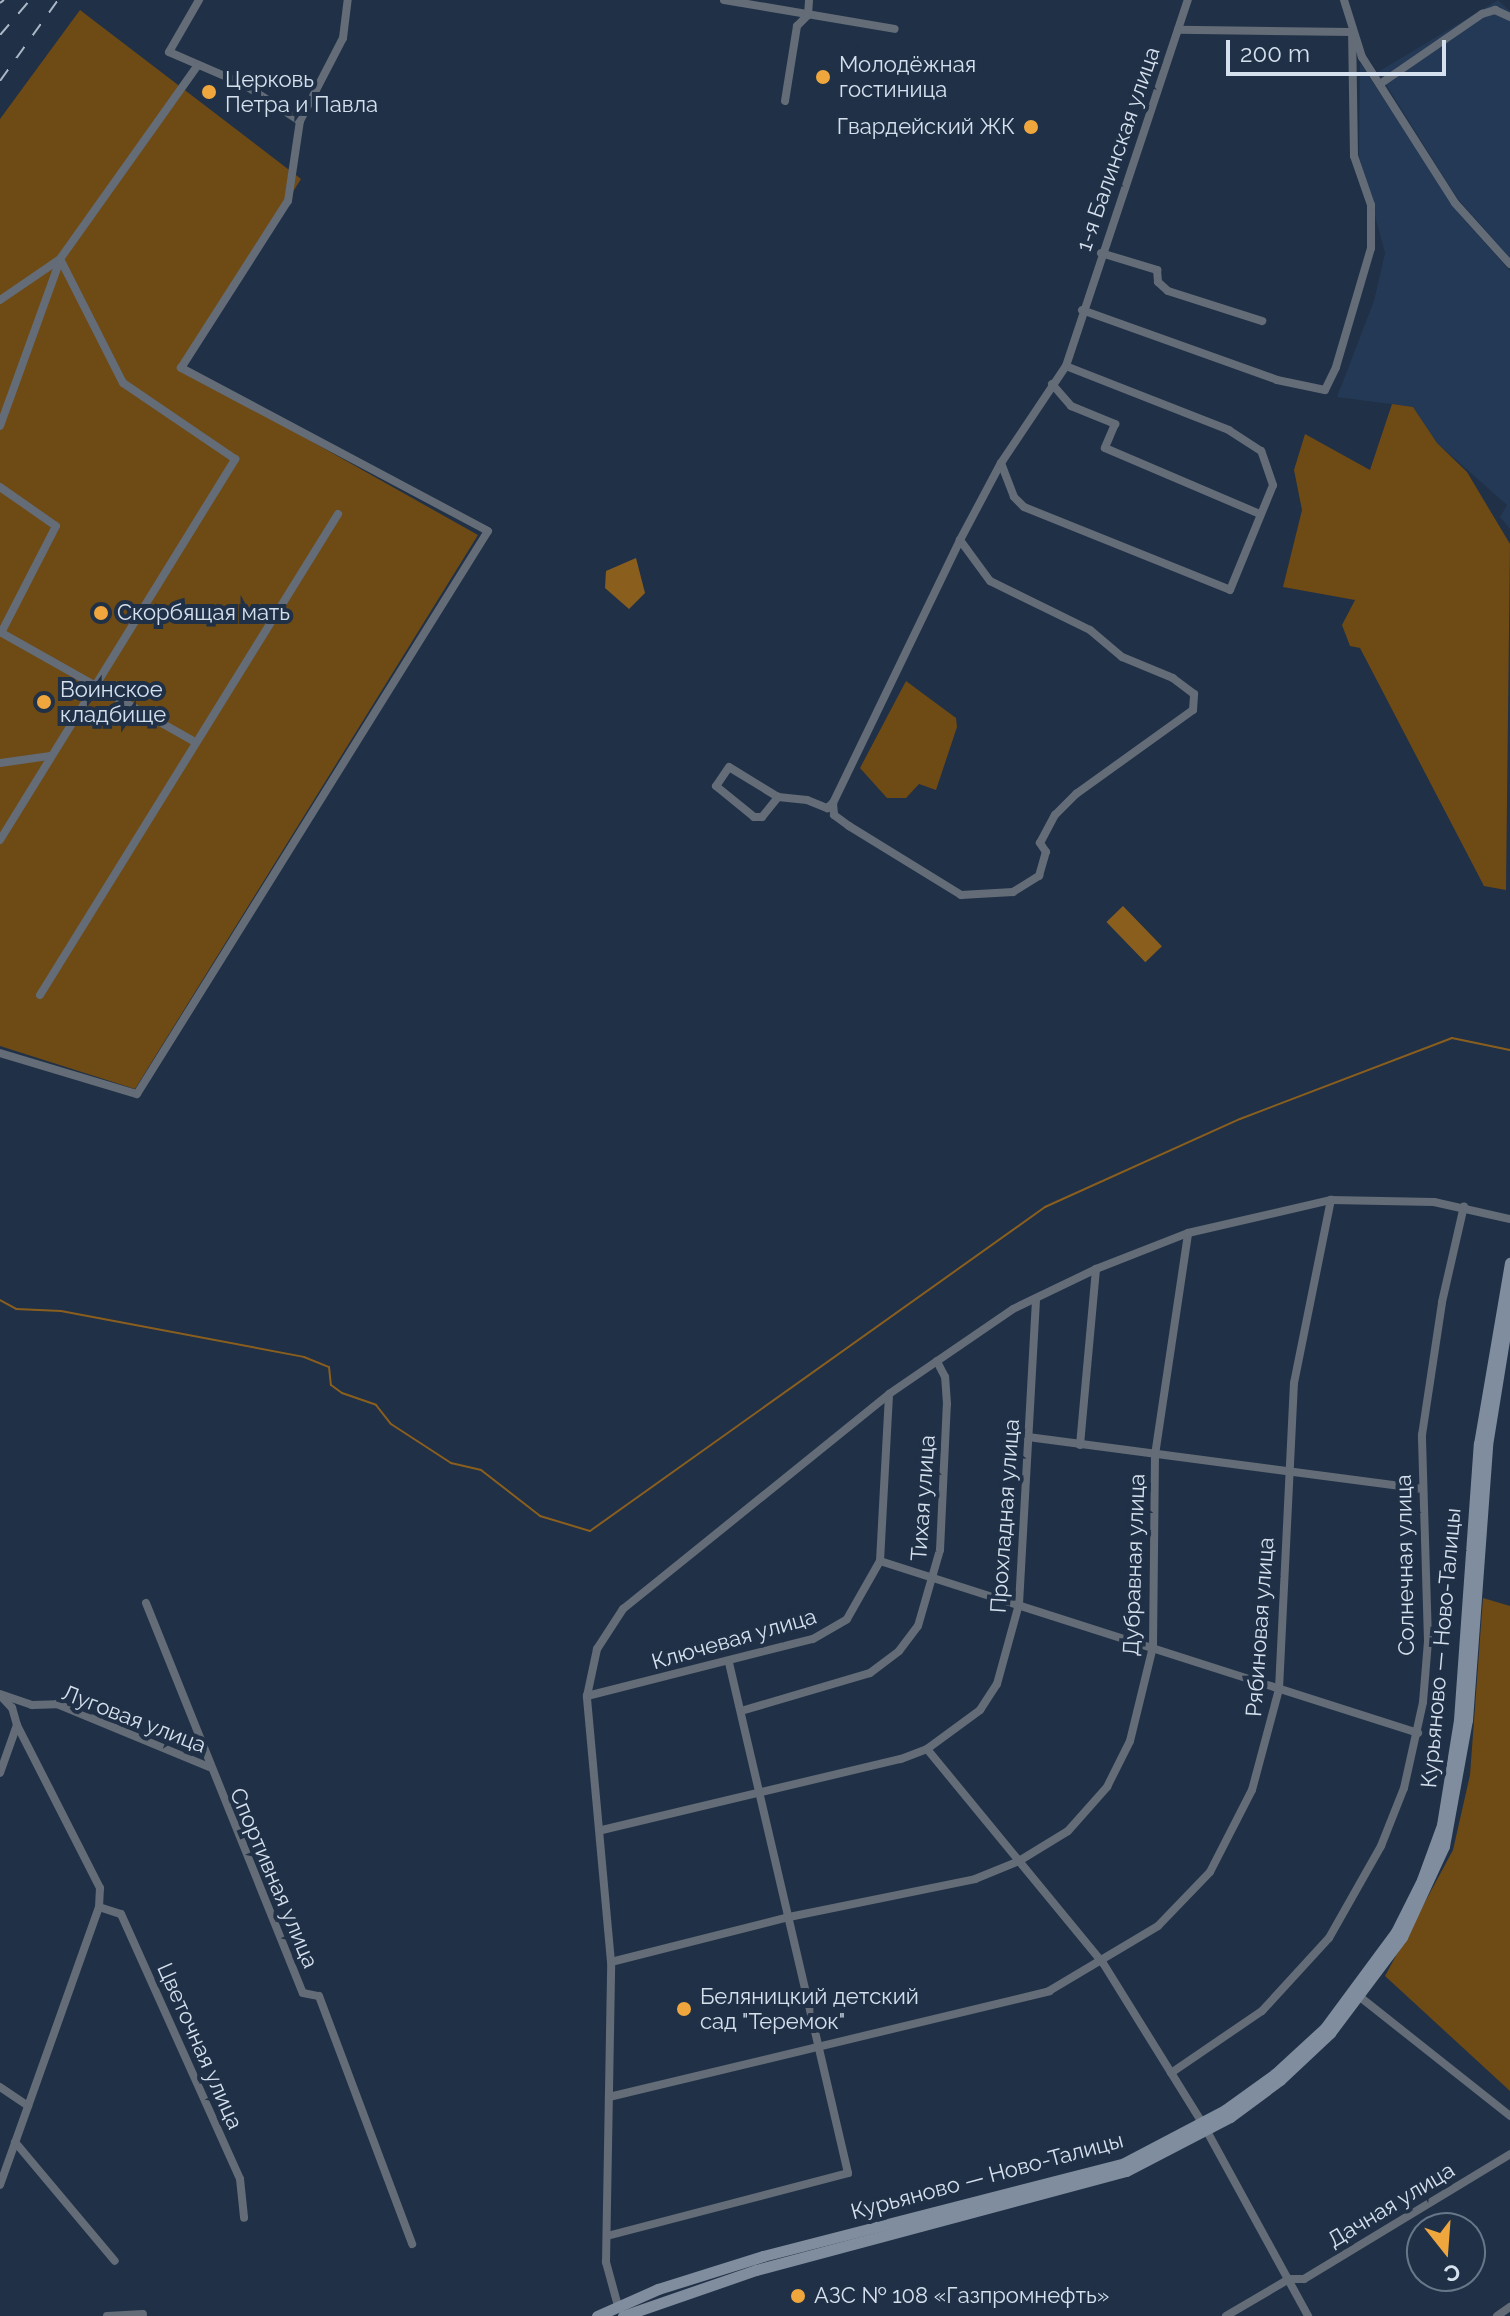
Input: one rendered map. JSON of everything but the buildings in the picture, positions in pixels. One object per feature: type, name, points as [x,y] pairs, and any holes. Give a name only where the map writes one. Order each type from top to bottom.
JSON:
[{"type":"main road","name":"Курьяново — Ново-Талицы","points":[[597,2316],[621,2311],[763,2256],[1124,2163],[1205,2127],[1290,2061],[1358,1995],[1412,1904],[1437,1842],[1450,1791],[1492,1380],[1510,1263]]},
{"type":"main road","name":"Курьяново — Ново-Талицы","points":[[1492,1380],[1510,1303]]},
{"type":"street","points":[[199,0],[169,52],[243,84],[300,121]]},
{"type":"street","points":[[0,1053],[137,1094],[488,531],[181,368],[288,201],[300,121],[343,38],[348,0]]},
{"type":"street","points":[[724,0],[895,29]]},
{"type":"street","points":[[785,101],[797,26],[808,15],[809,0]]},
{"type":"street","name":"1-я Балинская улица","points":[[1066,366],[1101,253],[1188,0]]},
{"type":"street","points":[[1344,0],[1352,32],[1380,84],[1455,203],[1510,264]]},
{"type":"street","points":[[1380,84],[1482,14],[1495,10],[1510,17]]},
{"type":"street","points":[[1178,30],[1352,32]]},
{"type":"street","points":[[1082,310],[1277,380],[1325,390],[1371,248],[1371,205],[1354,156],[1349,62],[1352,32]]},
{"type":"street","points":[[0,426],[60,259],[197,66]]},
{"type":"street","points":[[1101,253],[1157,270],[1158,282],[1168,291],[1262,321]]},
{"type":"street","points":[[0,300],[60,259]]},
{"type":"street","points":[[0,840],[93,684],[235,459],[123,383],[60,259]]},
{"type":"street","points":[[778,797],[762,817],[754,817],[716,786],[729,767],[778,797],[807,800],[827,808],[833,803],[960,540],[1001,463],[1066,366],[1246,438],[1273,473],[1273,485],[1230,590],[1024,507],[1014,497],[1001,463]]},
{"type":"street","points":[[1052,384],[1071,406],[1115,424],[1105,448],[1260,514]]},
{"type":"street","points":[[0,487],[56,526],[0,633],[195,742]]},
{"type":"street","points":[[40,995],[338,514]]},
{"type":"street","points":[[833,803],[834,815],[841,821],[961,895],[1029,887],[1045,863],[1040,843],[1055,815],[1076,794],[1181,720],[1196,702],[1194,694],[1173,678],[1122,657],[1090,630],[990,581],[960,540]]},
{"type":"street","points":[[0,763],[49,756]]},
{"type":"street","points":[[621,2311],[609,2280],[611,1962],[602,1830],[587,1696],[597,1649],[623,1609],[889,1394],[1036,1298],[1096,1269],[1188,1233],[1331,1200],[1464,1206],[1510,1219]]},
{"type":"street","name":"Рябиновая улица","points":[[609,2097],[1049,1991],[1103,1963],[1158,1926],[1210,1872],[1248,1803],[1279,1689],[1294,1383],[1331,1200]]},
{"type":"street","name":"Солнечная улица","points":[[1171,2073],[1262,2011],[1329,1938],[1381,1846],[1418,1733],[1428,1641],[1422,1489],[1428,1386],[1464,1206]]},
{"type":"street","name":"Дубравная улица","points":[[611,1962],[789,1917],[975,1879],[1019,1861],[1068,1831],[1115,1773],[1136,1723],[1153,1647],[1155,1455],[1188,1233]]},
{"type":"street","points":[[1080,1445],[1096,1269]]},
{"type":"street","name":"Прохладная улица","points":[[602,1830],[760,1789],[879,1766],[927,1749],[980,1710],[997,1684],[1019,1604],[1036,1298]]},
{"type":"street","name":"Тихая улица","points":[[741,1711],[847,1683],[881,1666],[918,1626],[934,1577],[947,1404],[945,1377],[937,1361]]},
{"type":"street","points":[[1492,1380],[1510,1381]]},
{"type":"street","name":"Ключевая улица","points":[[587,1696],[729,1663],[813,1639],[840,1626],[863,1599],[880,1561],[889,1394]]},
{"type":"street","points":[[1028,1437],[1422,1489]]},
{"type":"street","points":[[880,1561],[1418,1733]]},
{"type":"street","name":"Спортивная улица","points":[[146,1603],[209,1768],[303,1993],[319,1996],[412,2244]]},
{"type":"street","points":[[607,2236],[848,2173],[729,1663]]},
{"type":"street","points":[[0,1695],[12,1708],[17,1725],[100,1888],[99,1907],[0,2185]]},
{"type":"street","name":"Луговая улица","points":[[0,1695],[32,1705],[57,1704],[209,1768]]},
{"type":"street","points":[[0,1773],[17,1725]]},
{"type":"street","points":[[927,1749],[1103,1963],[1205,2127],[1308,2316]]},
{"type":"street","name":"Цветочная улица","points":[[99,1907],[121,1914],[240,2179],[244,2218]]},
{"type":"street","points":[[1358,1995],[1510,2116]]},
{"type":"street","points":[[0,2087],[28,2106]]},
{"type":"street","points":[[15,2142],[115,2261]]},
{"type":"street","name":"Дачная улица","points":[[1226,2316],[1289,2279],[1304,2279],[1510,2154]]},
{"type":"street","points":[[1497,2316],[1510,2307]]},
{"type":"street","points":[[107,2316],[143,2314]]},
{"type":"shaded area","points":[[1498,0],[1510,11],[1510,258],[1457,198],[1378,72]]},
{"type":"shaded area","points":[[80,10],[301,179],[181,368],[478,535],[135,1089],[0,1046],[0,119]]},
{"type":"shaded area","points":[[1360,63],[1460,215],[1510,271],[1510,529],[1500,517],[1507,505],[1437,443],[1413,407],[1337,397],[1374,301],[1385,253],[1359,156]]},
{"type":"shaded area","points":[[1392,404],[1413,407],[1437,443],[1467,472],[1510,544],[1506,890],[1484,886],[1360,648],[1350,646],[1342,625],[1355,600],[1283,587],[1302,510],[1294,470],[1305,434],[1370,470]]},
{"type":"shaded area","points":[[636,558],[645,593],[629,609],[605,588],[606,571]]},
{"type":"shaded area","points":[[906,681],[956,718],[957,727],[936,790],[919,784],[906,798],[887,798],[860,768]]},
{"type":"shaded area","points":[[1123,906],[1162,946],[1145,962],[1106,922]]},
{"type":"shaded area","points":[[1483,1598],[1510,1606],[1510,2091],[1385,1976],[1453,1850],[1470,1775]]},
{"type":"waterway","points":[[0,1300],[16,1309],[61,1311],[304,1357],[329,1367],[331,1385],[342,1393],[376,1405],[391,1424],[451,1463],[481,1470],[540,1516],[590,1531],[1045,1207],[1240,1119],[1452,1038],[1510,1050]]},
{"type":"railway","points":[[0,3],[4,0]]},
{"type":"railway","points":[[0,35],[30,0]]},
{"type":"railway","points":[[0,81],[58,0]]},
{"type":"place","name":"Молодёжная гостиница","points":[[823,77]]},
{"type":"place","name":"Церковь Петра и Павла","points":[[209,92]]},
{"type":"place","name":"Гвардейский ЖК","points":[[1031,127]]},
{"type":"place","name":"Скорбящая мать","points":[[101,613]]},
{"type":"place","name":"Воинское кладбище","points":[[44,702]]},
{"type":"place","name":"Беляницкий детский сад \"Теремок\"","points":[[684,2009]]},
{"type":"place","name":"АЗС № 108 «Газпромнефть»","points":[[798,2296]]}]
